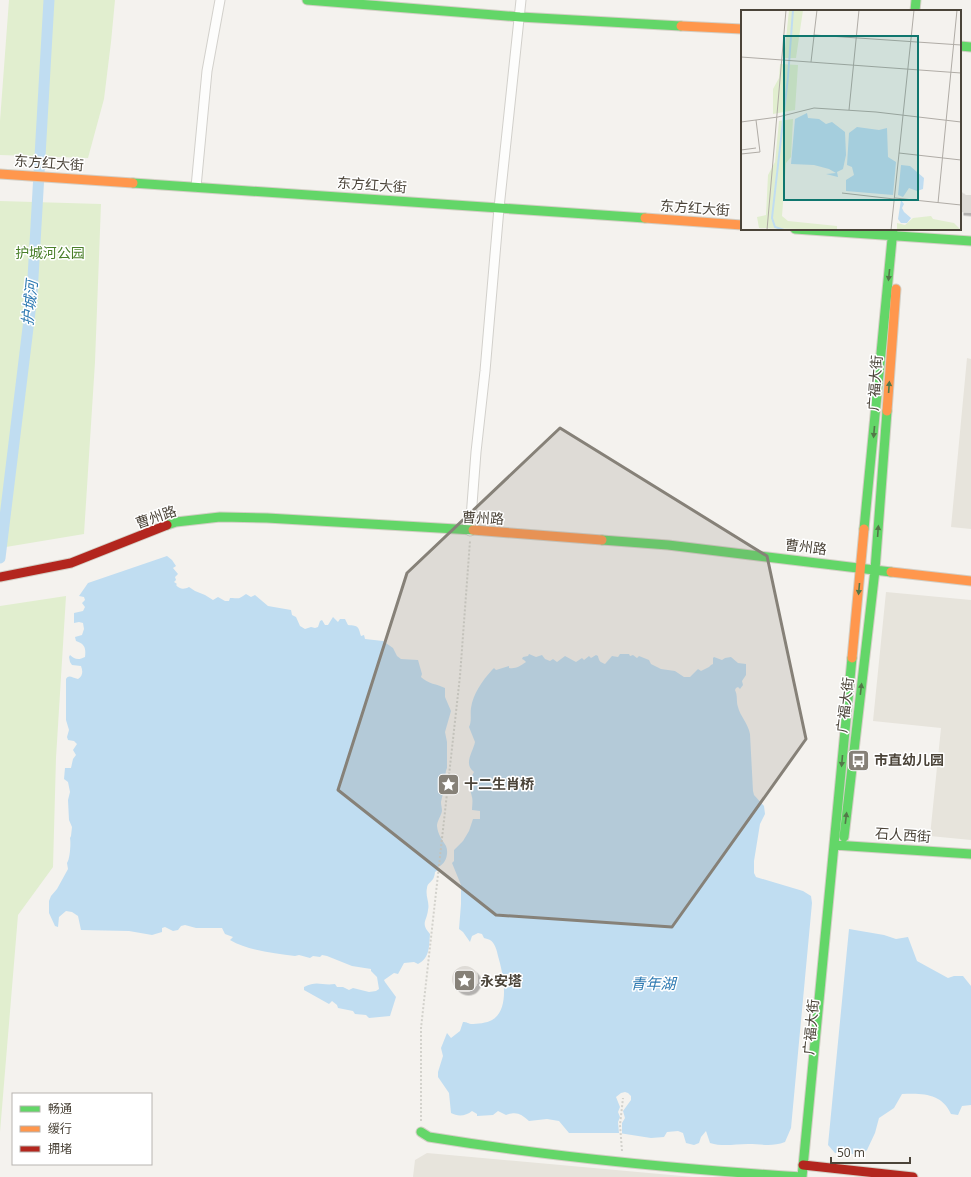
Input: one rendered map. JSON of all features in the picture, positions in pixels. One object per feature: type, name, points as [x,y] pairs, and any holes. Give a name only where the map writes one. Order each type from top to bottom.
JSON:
[{"type":"main road","points":[[307,0],[520,17],[741,29]]},
{"type":"main road","points":[[915,10],[916,0]]},
{"type":"main road","points":[[961,46],[971,47]]},
{"type":"main road","name":"东方红大街","points":[[0,174],[741,225]]},
{"type":"main road","points":[[820,230],[893,233],[971,241]]},
{"type":"main road","name":"广福大街","points":[[811,1177],[808,1166],[838,845],[860,568],[893,233]]},
{"type":"main road","name":"广福大街","points":[[838,845],[875,570],[898,257],[893,233]]},
{"type":"main road","name":"曹州路","points":[[0,576],[71,563],[176,522],[220,517],[267,518],[533,534],[668,545],[971,581]]},
{"type":"main road","name":"石人西街","points":[[838,845],[971,854]]},
{"type":"main road","points":[[421,1132],[429,1137],[491,1147],[710,1171],[802,1177]]},
{"type":"main road","points":[[808,1166],[913,1177]]},
{"type":"main road","name":"广福大街","points":[[802,1177],[808,1166]]},
{"type":"street","points":[[196,187],[208,71],[220,0]]},
{"type":"street","points":[[470,531],[499,208],[521,0]]},
{"type":"path","points":[[421,1132],[421,1028],[460,676],[470,531]]},
{"type":"path","points":[[622,1162],[620,1125],[623,1098]]},
{"type":"highlighted area","points":[[560,428],[767,556],[806,739],[672,927],[496,915],[338,790],[407,573]]},
{"type":"shaded area","points":[[967,358],[971,359],[971,529],[951,527]]},
{"type":"shaded area","points":[[886,592],[971,600],[971,840],[930,836],[941,728],[873,721]]},
{"type":"shaded area","points":[[427,1153],[693,1177],[413,1177],[415,1160]]},
{"type":"green space","points":[[9,0],[115,0],[104,99],[88,158],[0,155],[0,121]]},
{"type":"green space","name":"护城河公园","points":[[0,201],[101,204],[95,362],[84,534],[0,548]]},
{"type":"green space","points":[[66,596],[56,758],[53,867],[18,915],[0,1132],[0,606]]},
{"type":"water","points":[[167,556],[176,566],[173,568],[178,574],[175,577],[176,580],[174,582],[179,588],[184,589],[189,587],[213,600],[218,597],[225,601],[229,601],[230,598],[238,598],[246,594],[251,597],[255,595],[268,606],[291,610],[292,615],[296,617],[300,626],[305,629],[318,627],[320,621],[322,620],[325,625],[328,625],[333,617],[338,622],[340,619],[345,619],[348,625],[358,627],[361,636],[364,635],[365,639],[383,641],[393,648],[397,656],[401,659],[418,660],[422,674],[421,677],[430,683],[445,688],[445,697],[451,711],[445,732],[447,742],[446,784],[441,802],[442,811],[437,826],[439,834],[446,846],[447,855],[445,861],[438,867],[438,870],[435,872],[427,888],[428,907],[425,927],[430,934],[427,955],[418,964],[414,962],[404,963],[398,974],[394,973],[384,980],[396,997],[390,1016],[369,1018],[366,1015],[355,1014],[353,1011],[338,1008],[332,1001],[329,1004],[304,990],[304,987],[313,984],[335,984],[337,987],[343,987],[349,990],[353,988],[369,992],[379,989],[377,977],[371,969],[352,966],[327,956],[313,956],[310,958],[299,955],[295,956],[270,953],[245,947],[230,940],[233,937],[225,934],[222,928],[196,928],[185,925],[181,926],[178,930],[173,931],[165,927],[162,928],[162,932],[152,935],[129,931],[81,930],[78,916],[72,912],[66,911],[59,917],[58,927],[55,926],[49,913],[49,901],[68,869],[67,863],[70,855],[70,838],[72,827],[69,820],[68,800],[70,792],[68,782],[64,779],[65,768],[71,768],[73,759],[76,755],[73,750],[77,744],[74,741],[68,740],[67,737],[69,730],[66,720],[66,679],[70,677],[78,679],[82,673],[81,666],[72,665],[70,662],[70,655],[75,659],[85,657],[84,647],[76,641],[75,637],[82,635],[84,629],[83,623],[74,623],[74,613],[83,611],[85,607],[82,603],[85,600],[84,597],[79,596],[88,583]]},
{"type":"water","name":"青年湖","points":[[529,654],[536,657],[542,655],[545,659],[550,661],[553,659],[557,662],[565,656],[576,662],[582,658],[584,660],[589,656],[591,658],[596,655],[602,663],[605,664],[612,656],[618,657],[620,654],[629,654],[630,656],[633,655],[637,658],[639,656],[649,660],[651,664],[661,669],[675,671],[684,677],[690,677],[698,669],[701,671],[709,667],[713,664],[714,657],[722,660],[731,657],[738,663],[746,664],[746,675],[742,681],[743,685],[740,689],[738,687],[735,690],[737,705],[748,726],[750,734],[753,791],[754,795],[764,806],[765,814],[760,824],[754,861],[754,873],[756,877],[803,891],[811,896],[812,903],[791,1128],[785,1142],[771,1145],[715,1144],[710,1143],[706,1131],[701,1137],[699,1143],[694,1145],[686,1143],[683,1133],[678,1131],[667,1132],[664,1137],[651,1138],[619,1133],[569,1133],[559,1121],[547,1119],[529,1121],[516,1113],[506,1115],[498,1111],[493,1115],[477,1116],[477,1114],[472,1111],[462,1115],[451,1113],[449,1093],[438,1077],[443,1056],[441,1048],[447,1033],[451,1038],[460,1031],[463,1022],[476,1024],[485,1023],[492,1020],[498,1015],[502,1008],[504,999],[502,972],[493,943],[484,938],[482,934],[478,933],[472,936],[470,942],[459,929],[461,885],[452,863],[454,861],[454,850],[463,841],[469,831],[473,819],[480,819],[480,811],[472,810],[470,787],[470,782],[474,772],[469,765],[469,762],[475,742],[469,727],[471,708],[478,688],[494,668],[496,670],[509,666],[509,668],[518,667],[526,662],[522,659]]},
{"type":"water","points":[[849,929],[884,935],[896,939],[908,937],[917,961],[948,978],[963,976],[971,986],[971,1105],[962,1106],[958,1115],[951,1114],[947,1107],[937,1098],[924,1094],[902,1094],[894,1108],[879,1118],[875,1133],[867,1150],[860,1156],[849,1153],[835,1153],[828,1145]]},
{"type":"pier","points":[[625,1092],[631,1096],[631,1100],[623,1111],[625,1118],[622,1123],[622,1134],[619,1133],[618,1122],[620,1117],[618,1112],[620,1107],[616,1097]]},
{"type":"building","points":[[961,191],[965,195],[971,195],[971,213],[961,212]]},
{"type":"building","points":[[465,966],[474,970],[478,979],[474,988],[465,992],[456,988],[452,979],[456,970]]},
{"type":"waterway","name":"护城河","points":[[0,558],[32,295],[49,0]]},
{"type":"traffic: fast","points":[[307,0],[520,17],[681,26]]},
{"type":"traffic: fast","points":[[915,10],[916,0]]},
{"type":"traffic: fast","points":[[961,46],[971,47]]},
{"type":"traffic: fast","points":[[133,183],[645,218]]},
{"type":"traffic: fast","points":[[810,230],[971,241]]},
{"type":"traffic: fast","points":[[864,529],[893,230]]},
{"type":"traffic: fast","points":[[844,837],[875,570],[887,411]]},
{"type":"traffic: fast","points":[[167,525],[176,522],[220,517],[267,518],[473,530]]},
{"type":"traffic: fast","points":[[602,540],[668,545],[891,572]]},
{"type":"traffic: fast","points":[[802,1177],[852,658]]},
{"type":"traffic: fast","points":[[834,845],[971,854]]},
{"type":"traffic: fast","points":[[421,1132],[429,1137],[522,1151],[661,1166],[802,1177]]},
{"type":"traffic: slow","points":[[681,26],[741,29]]},
{"type":"traffic: slow","points":[[0,174],[133,183]]},
{"type":"traffic: slow","points":[[645,218],[741,225]]},
{"type":"traffic: slow","points":[[887,411],[896,289]]},
{"type":"traffic: slow","points":[[852,658],[864,529]]},
{"type":"traffic: slow","points":[[473,530],[602,540]]},
{"type":"traffic: slow","points":[[891,572],[971,581]]},
{"type":"traffic: jam","points":[[0,577],[71,563],[167,525]]},
{"type":"traffic: jam","points":[[803,1165],[913,1177]]},
{"type":"place","name":"市直幼儿园","points":[[859,760]]},
{"type":"place","name":"十二生肖桥","points":[[448,784]]},
{"type":"place","name":"永安塔","points":[[464,981]]}]
